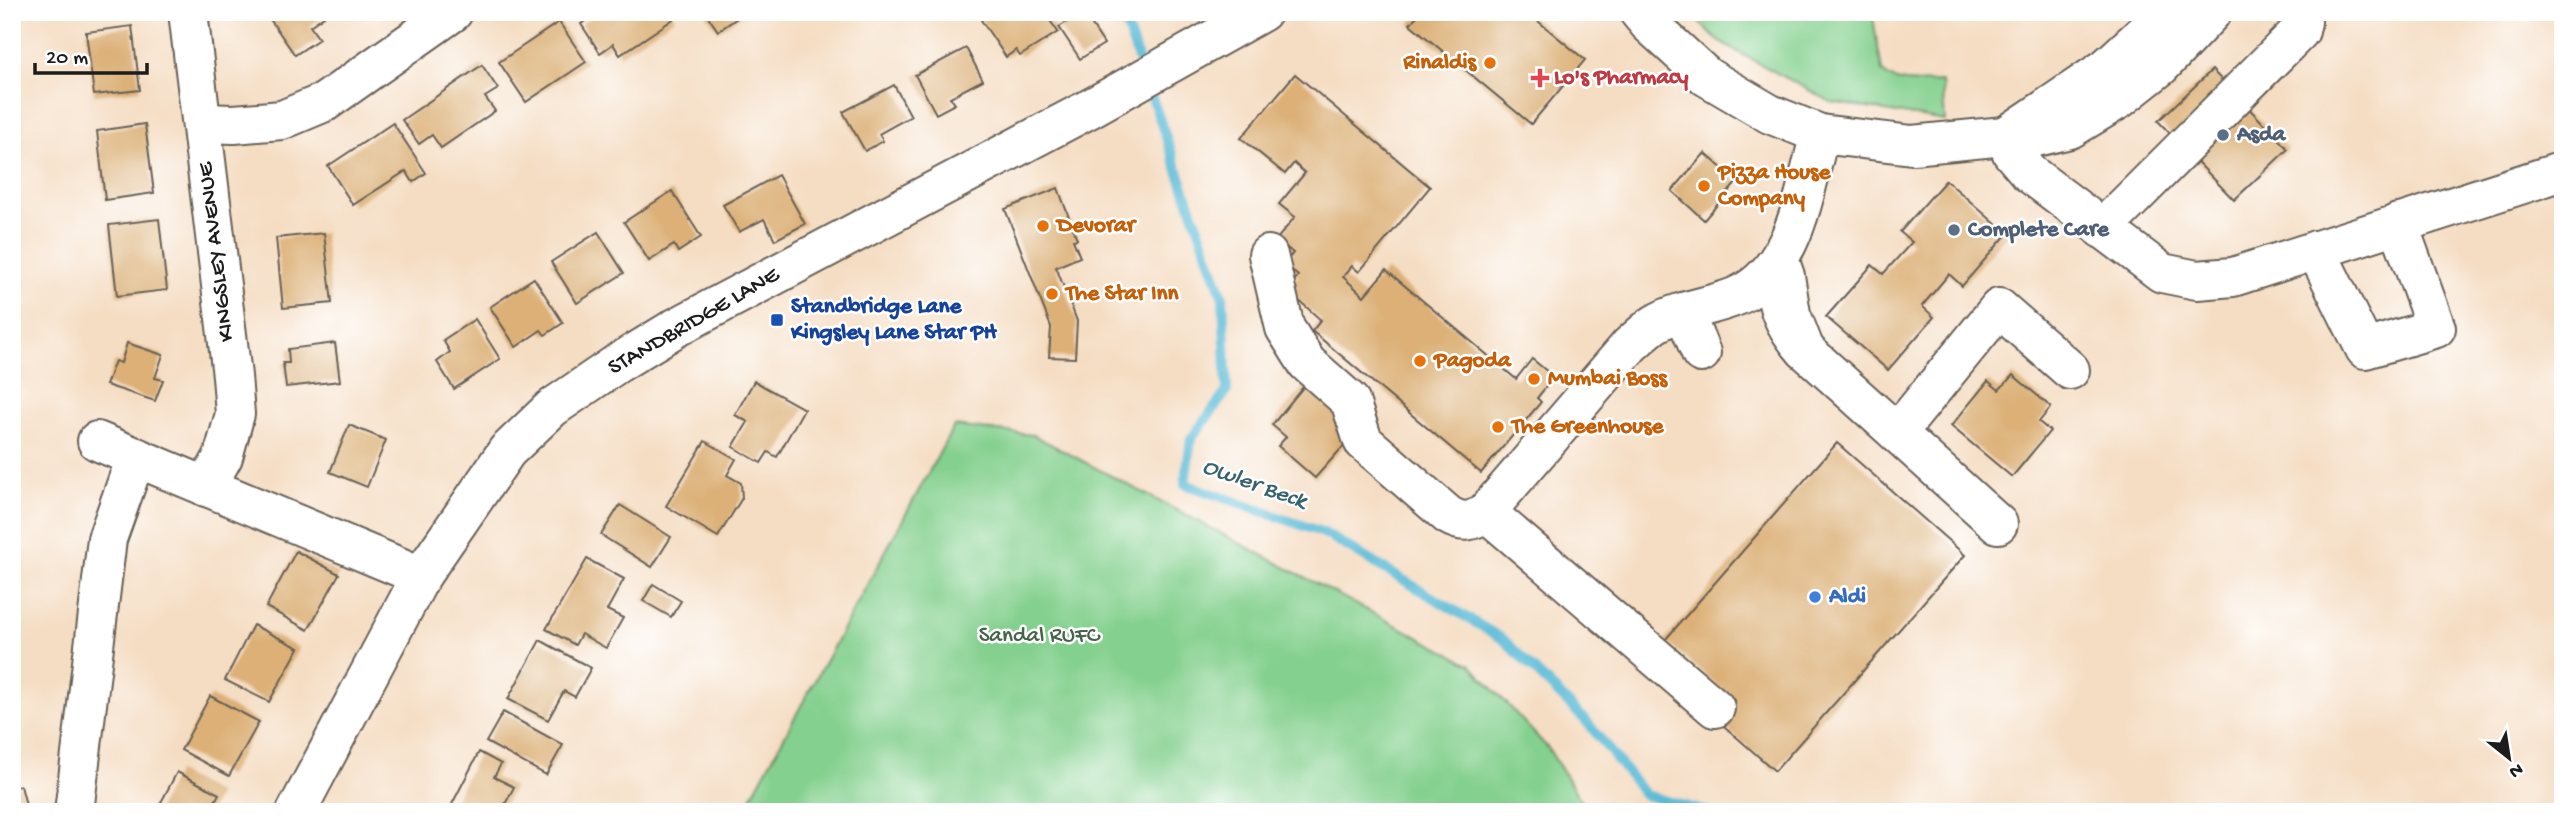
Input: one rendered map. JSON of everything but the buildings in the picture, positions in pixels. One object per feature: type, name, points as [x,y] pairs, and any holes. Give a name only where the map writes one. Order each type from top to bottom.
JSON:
[{"type":"street","name":"KINGSLEY AVENUE","points":[[188,12],[235,414],[223,457],[206,487]]},
{"type":"street","points":[[202,123],[234,124],[282,120],[325,102],[453,12]]},
{"type":"street","name":"STANDBRIDGE LANE","points":[[296,812],[421,576],[507,451],[552,408],[677,327],[1089,108],[1262,12]]},
{"type":"street","points":[[1639,12],[1707,77],[1770,114],[1820,134],[1912,145],[2005,136],[2036,137],[2070,129],[2118,100],[2161,66],[2212,12]]},
{"type":"street","points":[[2005,136],[2106,68],[2162,12]]},
{"type":"street","points":[[2102,229],[2300,31],[2301,12]]},
{"type":"street","points":[[1268,255],[1285,328],[1307,363],[1350,401],[1363,441],[1448,515],[1460,522],[1474,521],[1486,512],[1630,345],[1656,324],[1684,312],[1737,296],[1749,289],[1775,265],[1789,244],[1820,134]]},
{"type":"street","points":[[2005,136],[2012,153],[2029,173],[2102,229],[2162,273],[2197,281],[2233,277],[2563,171]]},
{"type":"street","points":[[2316,250],[2365,349],[2436,328],[2398,223]]},
{"type":"street","points":[[1775,265],[1785,276],[1791,314],[1805,350],[1998,524]]},
{"type":"street","points":[[1897,433],[1999,308],[2070,370]]},
{"type":"street","points":[[1684,312],[1701,353]]},
{"type":"street","points":[[97,441],[421,576]]},
{"type":"street","points":[[74,812],[107,539],[136,457]]},
{"type":"street","points":[[1486,512],[1715,708]]},
{"type":"green space","points":[[1688,12],[1872,12],[1882,71],[1902,82],[1942,82],[1945,121],[1831,102],[1719,42]]},
{"type":"green space","name":"Sandal RUFC","points":[[954,426],[1033,435],[1470,664],[1548,748],[1588,812],[743,812]]},
{"type":"waterway","name":"Owler Beck","points":[[1119,12],[1125,22],[1223,297],[1227,391],[1191,439],[1185,484],[1324,533],[1503,639],[1587,722],[1645,795],[1707,812]]},
{"type":"place","name":"Rinaldis","points":[[1490,63]]},
{"type":"place","name":"Lo's Pharmacy","points":[[1540,78]]},
{"type":"place","name":"Asda","points":[[2223,135]]},
{"type":"place","name":"Pizza House Company","points":[[1704,186]]},
{"type":"place","name":"Devorar","points":[[1043,226]]},
{"type":"place","name":"Complete Care","points":[[1954,230]]},
{"type":"place","name":"The Star Inn","points":[[1052,294]]},
{"type":"place","name":"Standbridge Lane Kingsley Lane Star PH","points":[[777,320]]},
{"type":"place","name":"Pagoda","points":[[1420,361]]},
{"type":"place","name":"Mumbai Boss","points":[[1534,379]]},
{"type":"place","name":"The Greenhouse","points":[[1498,427]]},
{"type":"place","name":"Aldi","points":[[1815,597]]}]
